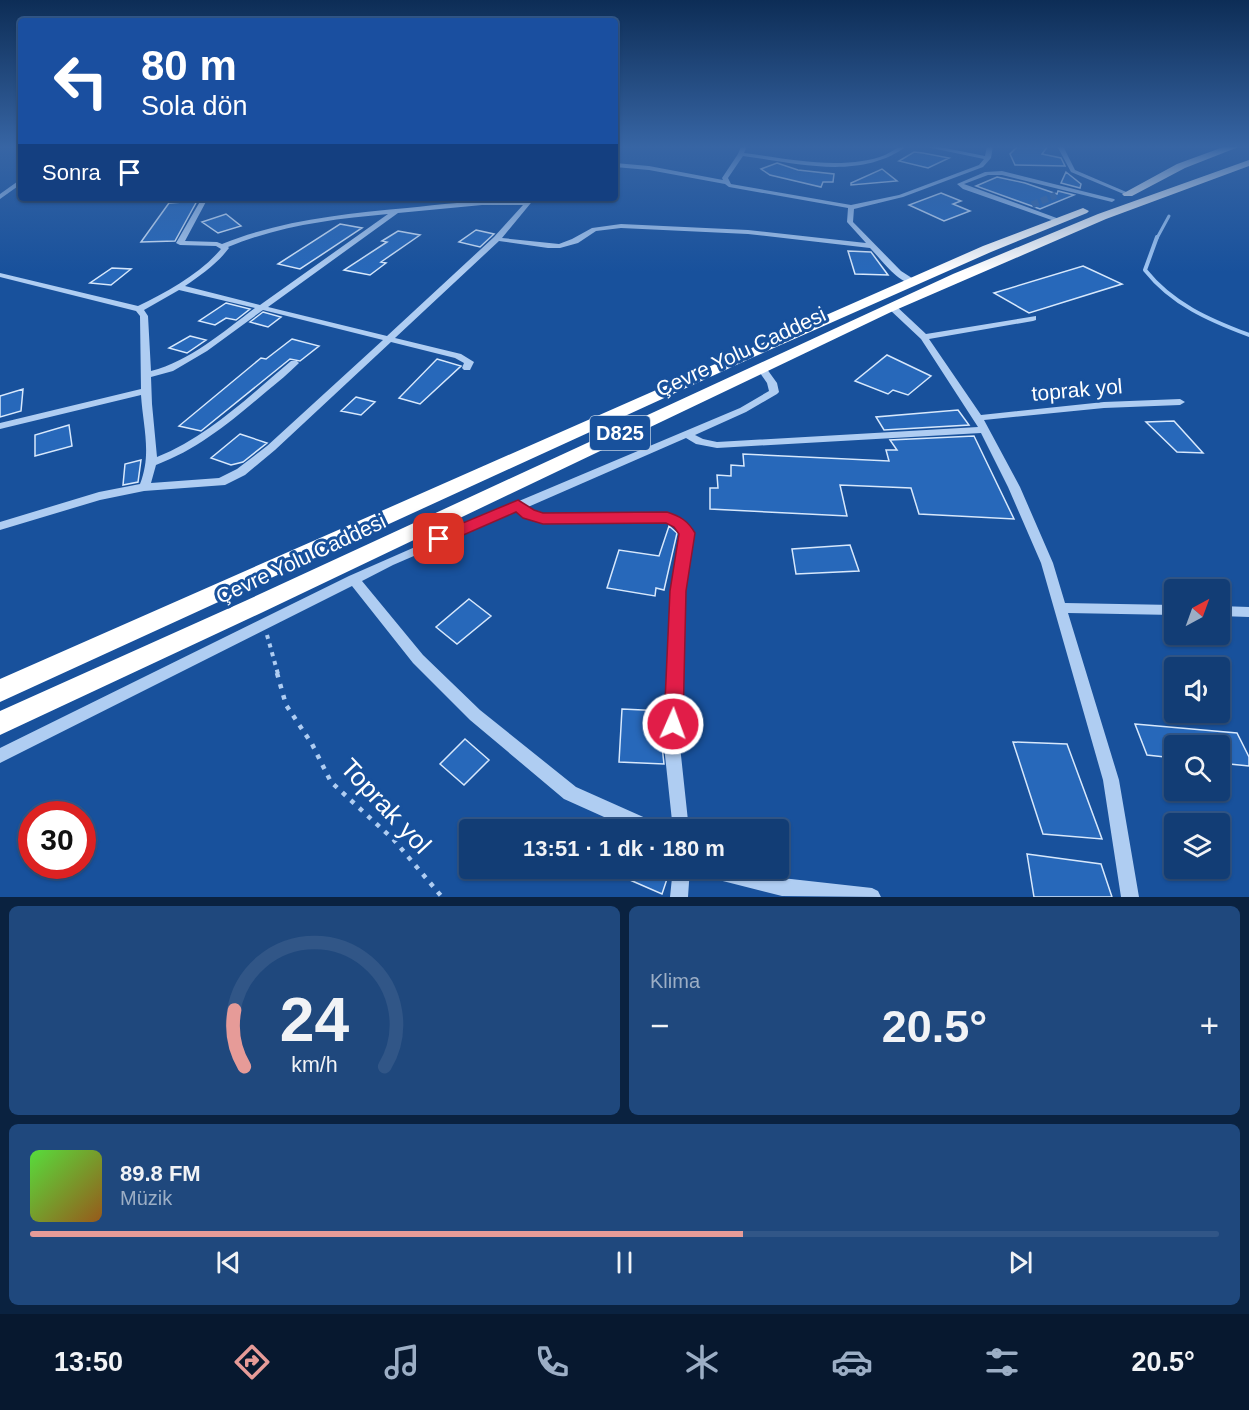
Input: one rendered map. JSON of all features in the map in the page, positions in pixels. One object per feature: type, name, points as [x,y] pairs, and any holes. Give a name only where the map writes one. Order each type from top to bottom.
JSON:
[{"type":"highway","name":"Çevre Yolu Caddesi","points":[[0,690],[912,282],[1059,220],[1155,188]]},
{"type":"highway","points":[[1128,198],[1188,188]]},
{"type":"highway","name":"Çevre Yolu Caddesi","points":[[0,723],[119,670],[761,367],[1128,198]]},
{"type":"highway","points":[[0,731],[119,670]]},
{"type":"street","points":[[736,188],[851,207],[865,206],[923,188]]},
{"type":"street","points":[[965,188],[1029,207],[1059,220]]},
{"type":"street","points":[[1063,188],[1128,198]]},
{"type":"street","points":[[1107,188],[1128,198]]},
{"type":"street","points":[[1056,195],[1068,189]]},
{"type":"street","points":[[1,194],[18,192]]},
{"type":"street","points":[[203,201],[180,243],[208,243],[223,246],[256,232],[288,223],[488,202],[529,201]]},
{"type":"street","points":[[0,526],[99,496],[144,487],[221,482],[240,472],[255,462],[497,238],[529,201]]},
{"type":"street","points":[[851,207],[850,222],[898,273],[912,282]]},
{"type":"street","points":[[148,375],[162,372],[178,364],[262,308],[396,211]]},
{"type":"street","points":[[497,238],[560,246],[575,242],[594,229],[621,226],[748,232],[874,246]]},
{"type":"street","points":[[139,309],[178,287],[223,252],[225,248],[223,246]]},
{"type":"street","points":[[2,277],[139,309],[144,316],[148,375],[146,391],[153,462],[151,474],[144,487]]},
{"type":"street","points":[[178,287],[458,356],[469,362],[466,368]]},
{"type":"street","points":[[892,307],[924,337],[981,424],[1014,487],[1047,563],[1111,780],[1130,897]]},
{"type":"street","points":[[924,337],[1033,318]]},
{"type":"street","points":[[153,462],[179,453],[204,438],[294,363]]},
{"type":"street","points":[[0,756],[353,579],[743,410],[774,392],[772,383],[761,367]]},
{"type":"street","points":[[0,426],[146,391]]},
{"type":"street","name":"toprak yol","points":[[686,434],[700,442],[717,445],[981,424],[1104,405],[1180,402]]},
{"type":"street","points":[[518,506],[529,514],[543,518],[667,518],[684,527],[687,533],[678,591],[672,746],[680,819]]},
{"type":"street","points":[[353,579],[418,659],[475,715],[570,793],[628,819]]},
{"type":"street","points":[[1060,608],[1164,610]]},
{"type":"street","points":[[1230,611],[1249,612]]},
{"type":"street","points":[[679,897],[681,879]]},
{"type":"street","points":[[750,879],[782,887],[872,897]]},
{"type":"path","name":"Toprak yol","points":[[264,623],[286,705],[312,744],[331,782],[394,840],[442,897]]},
{"type":"building","points":[[981,188],[1039,188],[1057,194],[1058,191],[1074,195],[1040,209]]},
{"type":"building","points":[[941,193],[961,201],[953,204],[970,211],[944,221],[909,205]]},
{"type":"building","points":[[197,201],[175,241],[141,242],[169,203]]},
{"type":"building","points":[[226,214],[241,226],[218,233],[202,222]]},
{"type":"building","points":[[340,224],[362,228],[300,269],[278,264]]},
{"type":"building","points":[[476,230],[494,234],[480,247],[459,242]]},
{"type":"building","points":[[398,231],[420,235],[381,262],[386,263],[370,275],[344,270],[387,242],[382,241]]},
{"type":"building","points":[[848,251],[871,252],[888,275],[855,274]]},
{"type":"building","points":[[1083,266],[1122,284],[1029,313],[994,293]]},
{"type":"building","points":[[112,268],[131,269],[111,285],[90,283]]},
{"type":"building","points":[[226,303],[250,309],[236,320],[226,318],[215,325],[199,321]]},
{"type":"building","points":[[263,312],[281,317],[268,327],[250,322]]},
{"type":"building","points":[[190,336],[206,340],[187,353],[169,348]]},
{"type":"building","points":[[292,339],[319,346],[300,361],[290,359],[201,431],[179,426],[261,358],[266,359]]},
{"type":"building","points":[[887,355],[931,376],[908,395],[893,390],[888,394],[855,381]]},
{"type":"building","points":[[437,359],[461,366],[420,404],[399,398]]},
{"type":"building","points":[[23,389],[21,411],[0,417],[0,396]]},
{"type":"building","points":[[356,397],[375,402],[361,415],[341,411]]},
{"type":"building","points":[[958,410],[969,425],[884,430],[876,417]]},
{"type":"building","points":[[1174,421],[1203,453],[1177,452],[1146,422]]},
{"type":"building","points":[[69,425],[72,446],[35,456],[35,435]]},
{"type":"building","points":[[240,434],[267,443],[243,462],[231,465],[211,458]]},
{"type":"building","points":[[974,436],[1014,519],[919,514],[911,488],[840,485],[847,516],[710,509],[710,488],[718,488],[717,475],[731,476],[731,465],[744,466],[743,454],[889,461],[886,450],[897,450],[890,440]]},
{"type":"building","points":[[141,460],[138,482],[123,485],[125,464]]},
{"type":"building","points":[[669,526],[677,533],[664,590],[656,588],[655,596],[607,588],[619,550],[659,556]]},
{"type":"building","points":[[850,545],[859,571],[796,574],[792,549]]},
{"type":"building","points":[[469,599],[491,616],[457,644],[436,627]]},
{"type":"building","points":[[622,709],[664,711],[662,746],[664,764],[619,762]]},
{"type":"building","points":[[1135,724],[1237,733],[1249,757],[1249,766],[1230,764],[1230,735],[1164,735],[1164,757],[1147,755]]},
{"type":"building","points":[[465,739],[489,760],[464,785],[440,764]]},
{"type":"building","points":[[1013,742],[1067,744],[1102,839],[1043,834]]},
{"type":"building","points":[[1027,854],[1101,864],[1112,897],[1034,897]]},
{"type":"building","points":[[630,879],[667,879],[662,894]]},
{"type":"waterway","points":[[1157,238],[1169,216]]},
{"type":"waterway","points":[[1157,237],[1145,270],[1156,282],[1192,310],[1249,335]]},
{"type":"tunnel","points":[[1032,205],[1056,195]]},
{"type":"route","points":[[439,539],[518,506],[529,514],[543,518],[667,518],[679,523],[687,533],[678,591],[673,724]]}]
